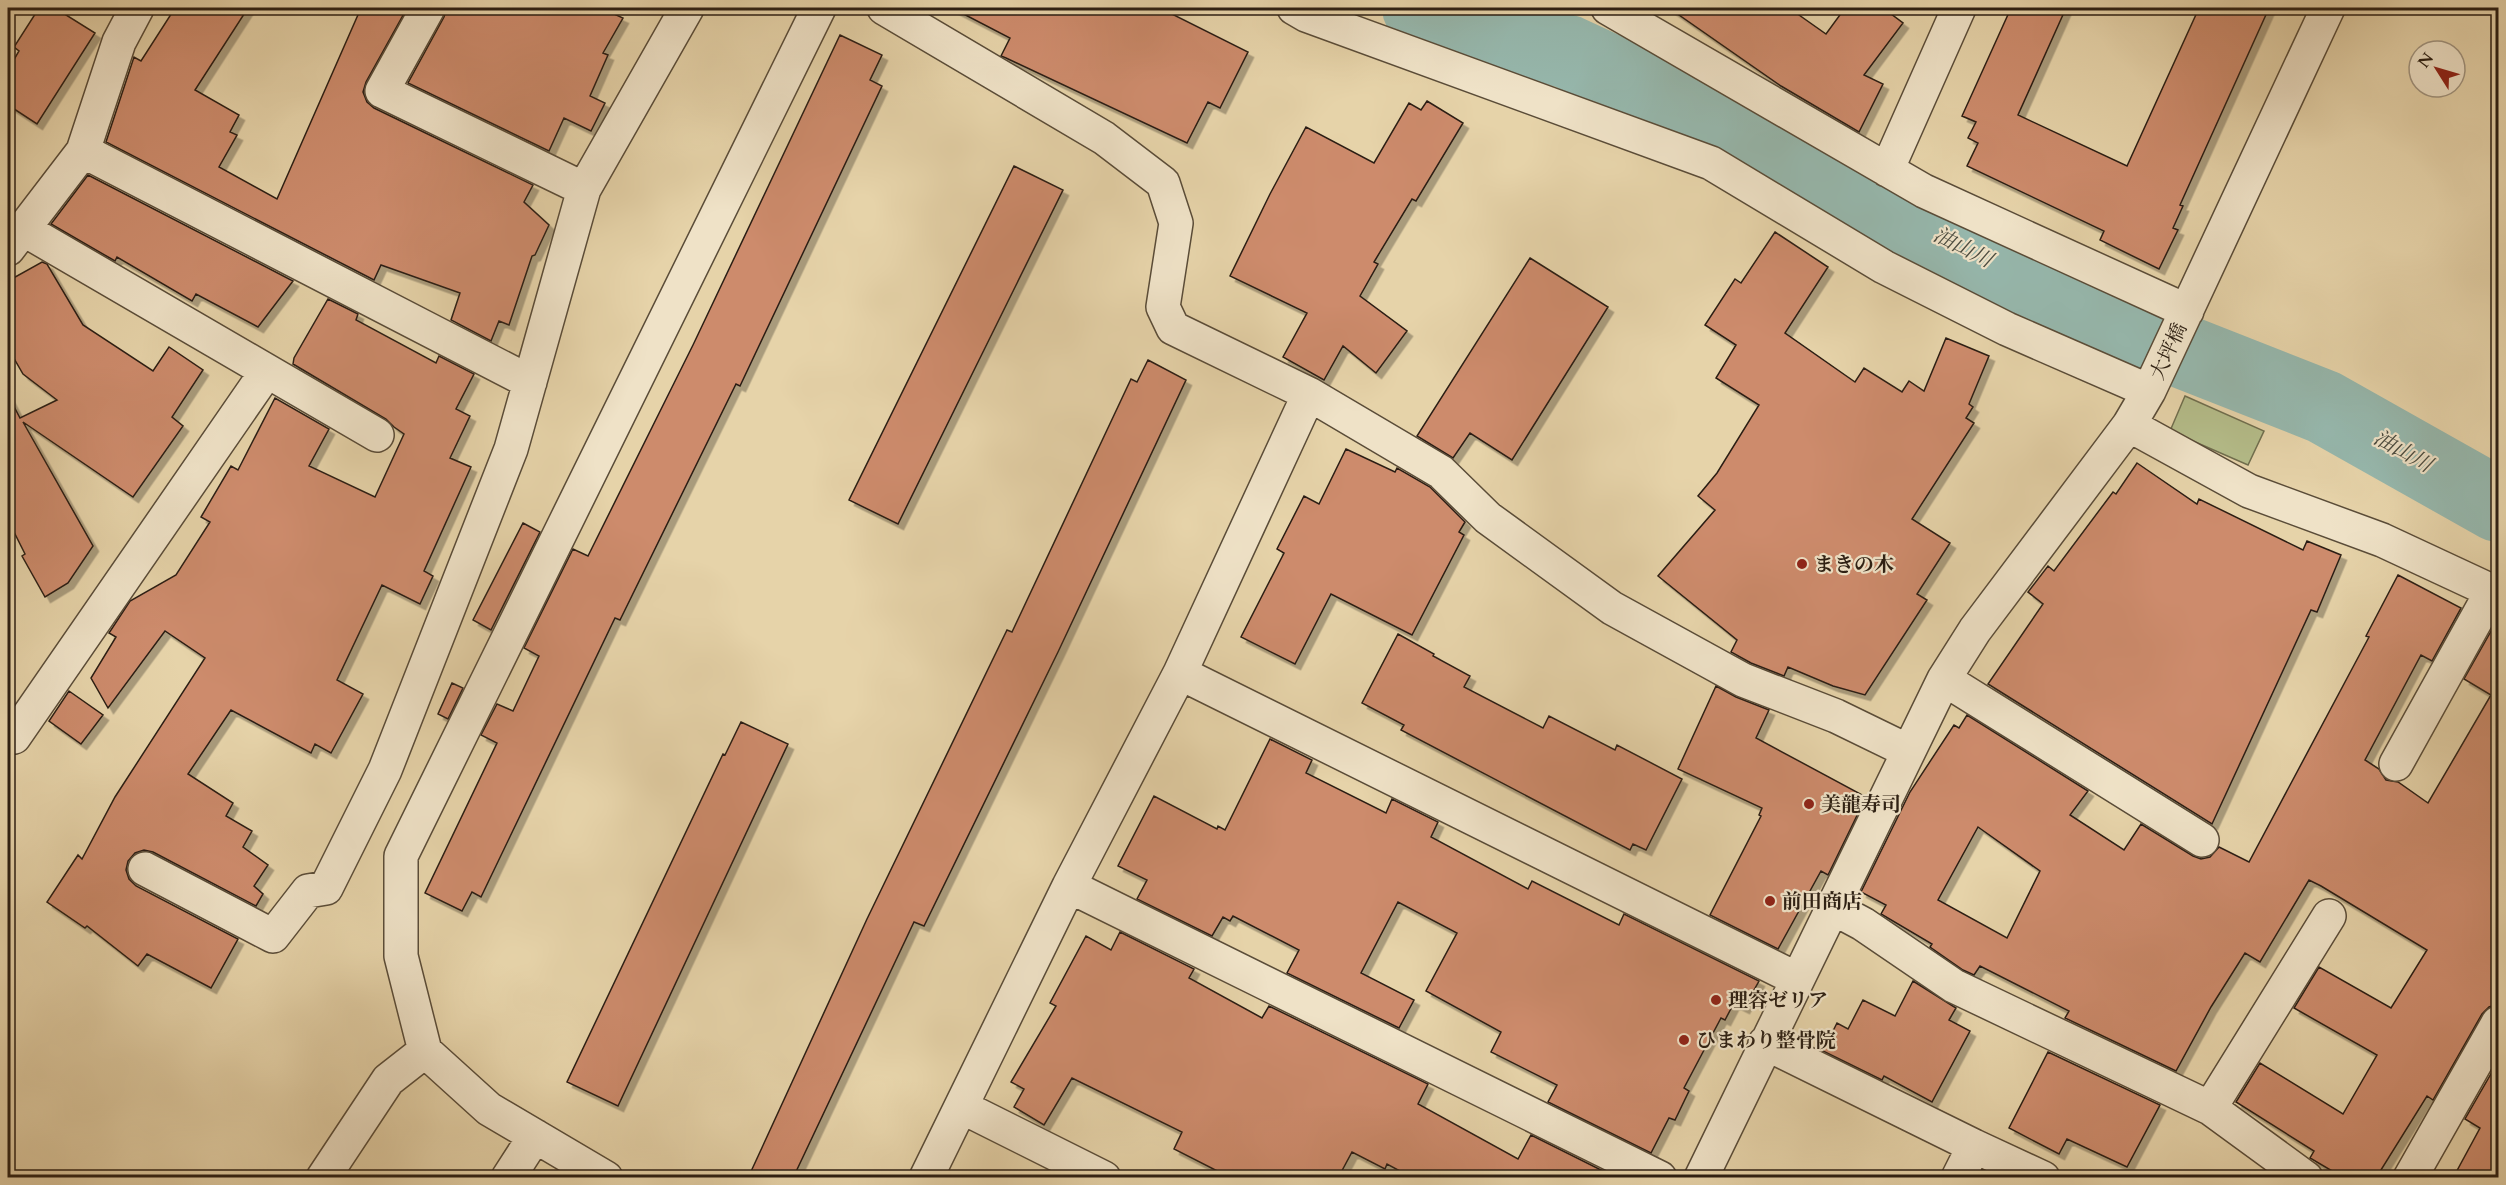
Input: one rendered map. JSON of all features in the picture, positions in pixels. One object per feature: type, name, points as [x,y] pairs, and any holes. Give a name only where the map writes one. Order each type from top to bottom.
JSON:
[{"type":"street","points":[[137,8],[119,42],[82,151],[15,239],[267,371],[377,435]]},
{"type":"street","points":[[428,8],[382,91],[584,189]]},
{"type":"street","points":[[145,869],[273,936],[308,891],[326,888],[385,770],[511,449],[584,189],[687,8]]},
{"type":"street","points":[[606,1178],[489,1109],[425,1051],[401,956],[401,856],[819,8]]},
{"type":"street","points":[[884,8],[1104,138],[1163,183],[1176,223],[1163,307],[1173,328],[1309,394],[1441,472],[1488,518],[1612,608],[1743,680],[1836,716],[1908,752]]},
{"type":"street","points":[[1294,8],[1305,15],[1711,163],[1884,267],[2007,329],[2149,391]]},
{"type":"street","points":[[1608,8],[1924,191],[2187,311]]},
{"type":"street","points":[[1887,170],[1959,8]]},
{"type":"street","name":"大坪橋","points":[[1701,1178],[1944,679],[1975,630],[2129,425],[2149,391],[2328,8]]},
{"type":"street","points":[[82,151],[530,382]]},
{"type":"street","points":[[8,733],[14,737],[267,371]]},
{"type":"street","points":[[926,1178],[1069,886],[1180,673],[1309,394]]},
{"type":"street","points":[[2129,425],[2249,491],[2382,540],[2495,592],[2396,764]]},
{"type":"street","points":[[1180,673],[1797,979]]},
{"type":"street","points":[[1944,679],[2202,840]]},
{"type":"street","points":[[1069,886],[1660,1178]]},
{"type":"street","points":[[1833,908],[1863,924],[1954,986],[2210,1108],[2306,1178]]},
{"type":"street","points":[[2210,1108],[2329,916]]},
{"type":"street","points":[[2410,1178],[2499,1023]]},
{"type":"street","points":[[1765,1043],[2043,1178]]},
{"type":"street","points":[[322,1178],[388,1080],[425,1051]]},
{"type":"street","points":[[962,1107],[1104,1178]]},
{"type":"street","points":[[508,1178],[535,1136]]},
{"type":"street","points":[[1958,1178],[1974,1146]]},
{"type":"green space","points":[[2185,396],[2264,431],[2248,465],[2170,431]]},
{"type":"building","points":[[39,8],[55,8],[95,33],[37,124],[8,105],[8,70],[19,51],[14,47]]},
{"type":"building","points":[[175,8],[248,8],[195,90],[239,115],[230,132],[237,135],[219,167],[277,199],[361,8],[407,8],[366,82],[363,92],[367,102],[374,108],[533,185],[524,202],[549,225],[535,255],[532,256],[509,325],[499,321],[491,341],[451,320],[460,293],[381,265],[374,280],[106,142],[134,57],[141,61]]},
{"type":"building","points":[[447,8],[601,8],[623,18],[603,53],[608,55],[590,96],[605,103],[591,131],[564,118],[549,151],[408,83]]},
{"type":"building","points":[[952,8],[1160,8],[1248,52],[1220,108],[1208,102],[1187,143],[1001,56],[1010,38]]},
{"type":"building","points":[[1669,8],[1789,8],[1826,34],[1845,8],[1883,8],[1903,23],[1864,75],[1883,84],[1859,132],[1781,86]]},
{"type":"building","points":[[2011,8],[2066,8],[2018,115],[2127,166],[2199,8],[2269,8],[2180,205],[2183,206],[2173,228],[2178,230],[2159,269],[2100,240],[2104,231],[1967,166],[1978,143],[1968,138],[1976,122],[1962,116]]},
{"type":"building","points":[[840,35],[882,55],[870,80],[882,86],[740,386],[736,384],[620,620],[615,618],[481,897],[472,892],[462,911],[425,893],[497,743],[481,735],[497,704],[513,711],[539,656],[524,648],[573,549],[588,556],[693,345]]},
{"type":"building","points":[[1427,101],[1463,123],[1416,201],[1412,199],[1374,262],[1378,264],[1360,296],[1407,331],[1376,373],[1343,346],[1324,380],[1283,357],[1307,313],[1230,276],[1306,127],[1374,163],[1409,103],[1421,110]]},
{"type":"building","points":[[1014,166],[1063,190],[898,524],[849,500]]},
{"type":"building","points":[[88,175],[293,281],[258,327],[196,294],[192,301],[117,257],[115,261],[51,224]]},
{"type":"building","points":[[1775,232],[1828,267],[1785,333],[1855,382],[1864,368],[1902,392],[1909,381],[1924,391],[1946,338],[1989,356],[1969,404],[1973,407],[1966,418],[1974,423],[1912,519],[1950,543],[1917,594],[1927,600],[1865,695],[1833,686],[1788,667],[1784,676],[1731,652],[1737,640],[1658,576],[1715,510],[1698,496],[1717,473],[1759,405],[1716,378],[1736,345],[1705,325],[1735,279],[1741,283]]},
{"type":"building","points":[[1530,258],[1608,307],[1512,460],[1470,433],[1453,458],[1417,436]]},
{"type":"building","points":[[42,262],[47,264],[83,325],[153,371],[169,347],[203,370],[172,417],[183,426],[133,497],[23,422],[93,546],[68,583],[45,597],[22,556],[25,554],[8,520],[8,395],[20,418],[57,400],[23,374],[8,348],[8,281]]},
{"type":"building","points":[[328,299],[358,314],[356,320],[436,363],[439,356],[474,374],[456,409],[470,416],[450,458],[471,467],[424,571],[433,576],[420,604],[382,585],[337,680],[363,694],[331,753],[315,744],[311,753],[231,710],[188,774],[233,803],[226,816],[252,831],[243,847],[268,865],[254,886],[263,894],[256,906],[153,852],[144,850],[135,853],[128,861],[126,870],[129,879],[136,886],[238,939],[211,988],[147,954],[138,966],[87,926],[85,928],[47,902],[78,855],[82,859],[115,797],[205,658],[165,631],[108,708],[91,678],[116,637],[109,633],[130,601],[176,575],[210,522],[201,517],[231,466],[238,470],[275,398],[329,429],[309,466],[375,497],[404,434],[386,419],[293,364],[294,358]]},
{"type":"building","points":[[1148,360],[1186,380],[1058,652],[924,926],[914,922],[793,1178],[748,1178],[867,919],[1007,630],[1012,632],[1131,379],[1137,382]]},
{"type":"building","points":[[1346,449],[1395,472],[1397,468],[1430,487],[1465,522],[1459,532],[1464,535],[1412,635],[1331,594],[1295,664],[1241,637],[1284,553],[1277,549],[1304,496],[1319,504]]},
{"type":"building","points":[[2137,463],[2197,504],[2199,499],[2303,550],[2307,541],[2341,555],[2317,612],[2311,610],[2212,824],[1988,684],[2043,604],[2028,592],[2048,566],[2054,571],[2113,492],[2116,494]]},
{"type":"building","points":[[523,523],[540,532],[491,630],[473,620]]},
{"type":"building","points":[[2398,575],[2461,608],[2432,661],[2421,655],[2365,760],[2379,769],[2386,780],[2398,782],[2428,803],[2491,695],[2464,679],[2494,626],[2499,628],[2499,930],[2494,939],[2499,942],[2499,1004],[2489,1007],[2482,1014],[2433,1100],[2427,1096],[2376,1178],[2344,1178],[2310,1158],[2314,1151],[2236,1102],[2260,1063],[2343,1114],[2377,1055],[2294,1008],[2319,967],[2391,1008],[2427,950],[2321,886],[2309,880],[2260,962],[2245,953],[2211,1007],[2176,1071],[2065,1018],[2069,1011],[1980,966],[1974,975],[1963,970],[1930,947],[1932,944],[1881,914],[1886,905],[1861,892],[1910,792],[1954,725],[1959,728],[1967,715],[2088,791],[2070,815],[2124,850],[2141,824],[2201,859],[2210,857],[2219,847],[2249,862],[2369,637],[2366,636]],"holes":[[[1978,827],[2040,871],[2007,938],[1938,900]]]},
{"type":"building","points":[[1398,634],[1470,676],[1464,687],[1543,728],[1549,716],[1615,750],[1617,745],[1682,779],[1646,850],[1633,844],[1630,850],[1401,730],[1404,725],[1362,703]]},
{"type":"building","points":[[452,683],[463,688],[448,719],[438,714]]},
{"type":"building","points":[[1716,686],[1769,710],[1756,738],[1866,797],[1828,875],[1821,871],[1778,949],[1710,915],[1761,816],[1759,815],[1762,808],[1678,769]]},
{"type":"building","points":[[69,691],[103,715],[81,744],[49,721]]},
{"type":"building","points":[[741,722],[788,744],[618,1106],[567,1082],[723,754],[725,755]]},
{"type":"building","points":[[1270,739],[1312,760],[1306,773],[1386,813],[1392,799],[1438,822],[1431,837],[1528,889],[1532,881],[1619,925],[1624,914],[1759,981],[1744,1008],[1734,1003],[1725,1020],[1721,1018],[1684,1088],[1689,1091],[1675,1120],[1669,1118],[1651,1153],[1548,1102],[1557,1085],[1491,1052],[1501,1032],[1426,991],[1457,933],[1398,902],[1361,973],[1414,1000],[1399,1028],[1287,973],[1299,950],[1233,916],[1230,921],[1223,917],[1212,936],[1137,899],[1147,880],[1118,866],[1154,796],[1217,829],[1218,826],[1225,830]]},
{"type":"building","points":[[1120,932],[1194,969],[1189,978],[1262,1018],[1269,1006],[1428,1084],[1418,1104],[1518,1159],[1531,1135],[1617,1178],[1413,1178],[1387,1164],[1385,1169],[1352,1152],[1338,1178],[1231,1178],[1174,1149],[1182,1132],[1072,1078],[1044,1125],[1014,1107],[1024,1089],[1011,1082],[1056,1006],[1050,1003],[1086,936],[1111,950]]},
{"type":"building","points":[[1913,981],[1956,1008],[1949,1020],[1970,1031],[1932,1102],[1884,1076],[1882,1080],[1823,1051],[1837,1023],[1848,1029],[1863,1000],[1895,1016]]},
{"type":"building","points":[[2048,1052],[2160,1105],[2127,1167],[2067,1139],[2059,1154],[2009,1128]]},
{"type":"building","points":[[2499,1060],[2499,1178],[2453,1178],[2480,1128],[2465,1119]]},
{"type":"waterway","name":"油山川","points":[[1419,8],[1568,52],[1726,125],[2113,324],[2324,407],[2498,505]]},
{"type":"place","name":"まきの木","points":[[1802,564]]},
{"type":"place","name":"美龍寿司","points":[[1809,804]]},
{"type":"place","name":"前田商店","points":[[1770,901]]},
{"type":"place","name":"理容ゼリア","points":[[1716,1000]]},
{"type":"place","name":"ひまわり整骨院","points":[[1684,1040]]}]
